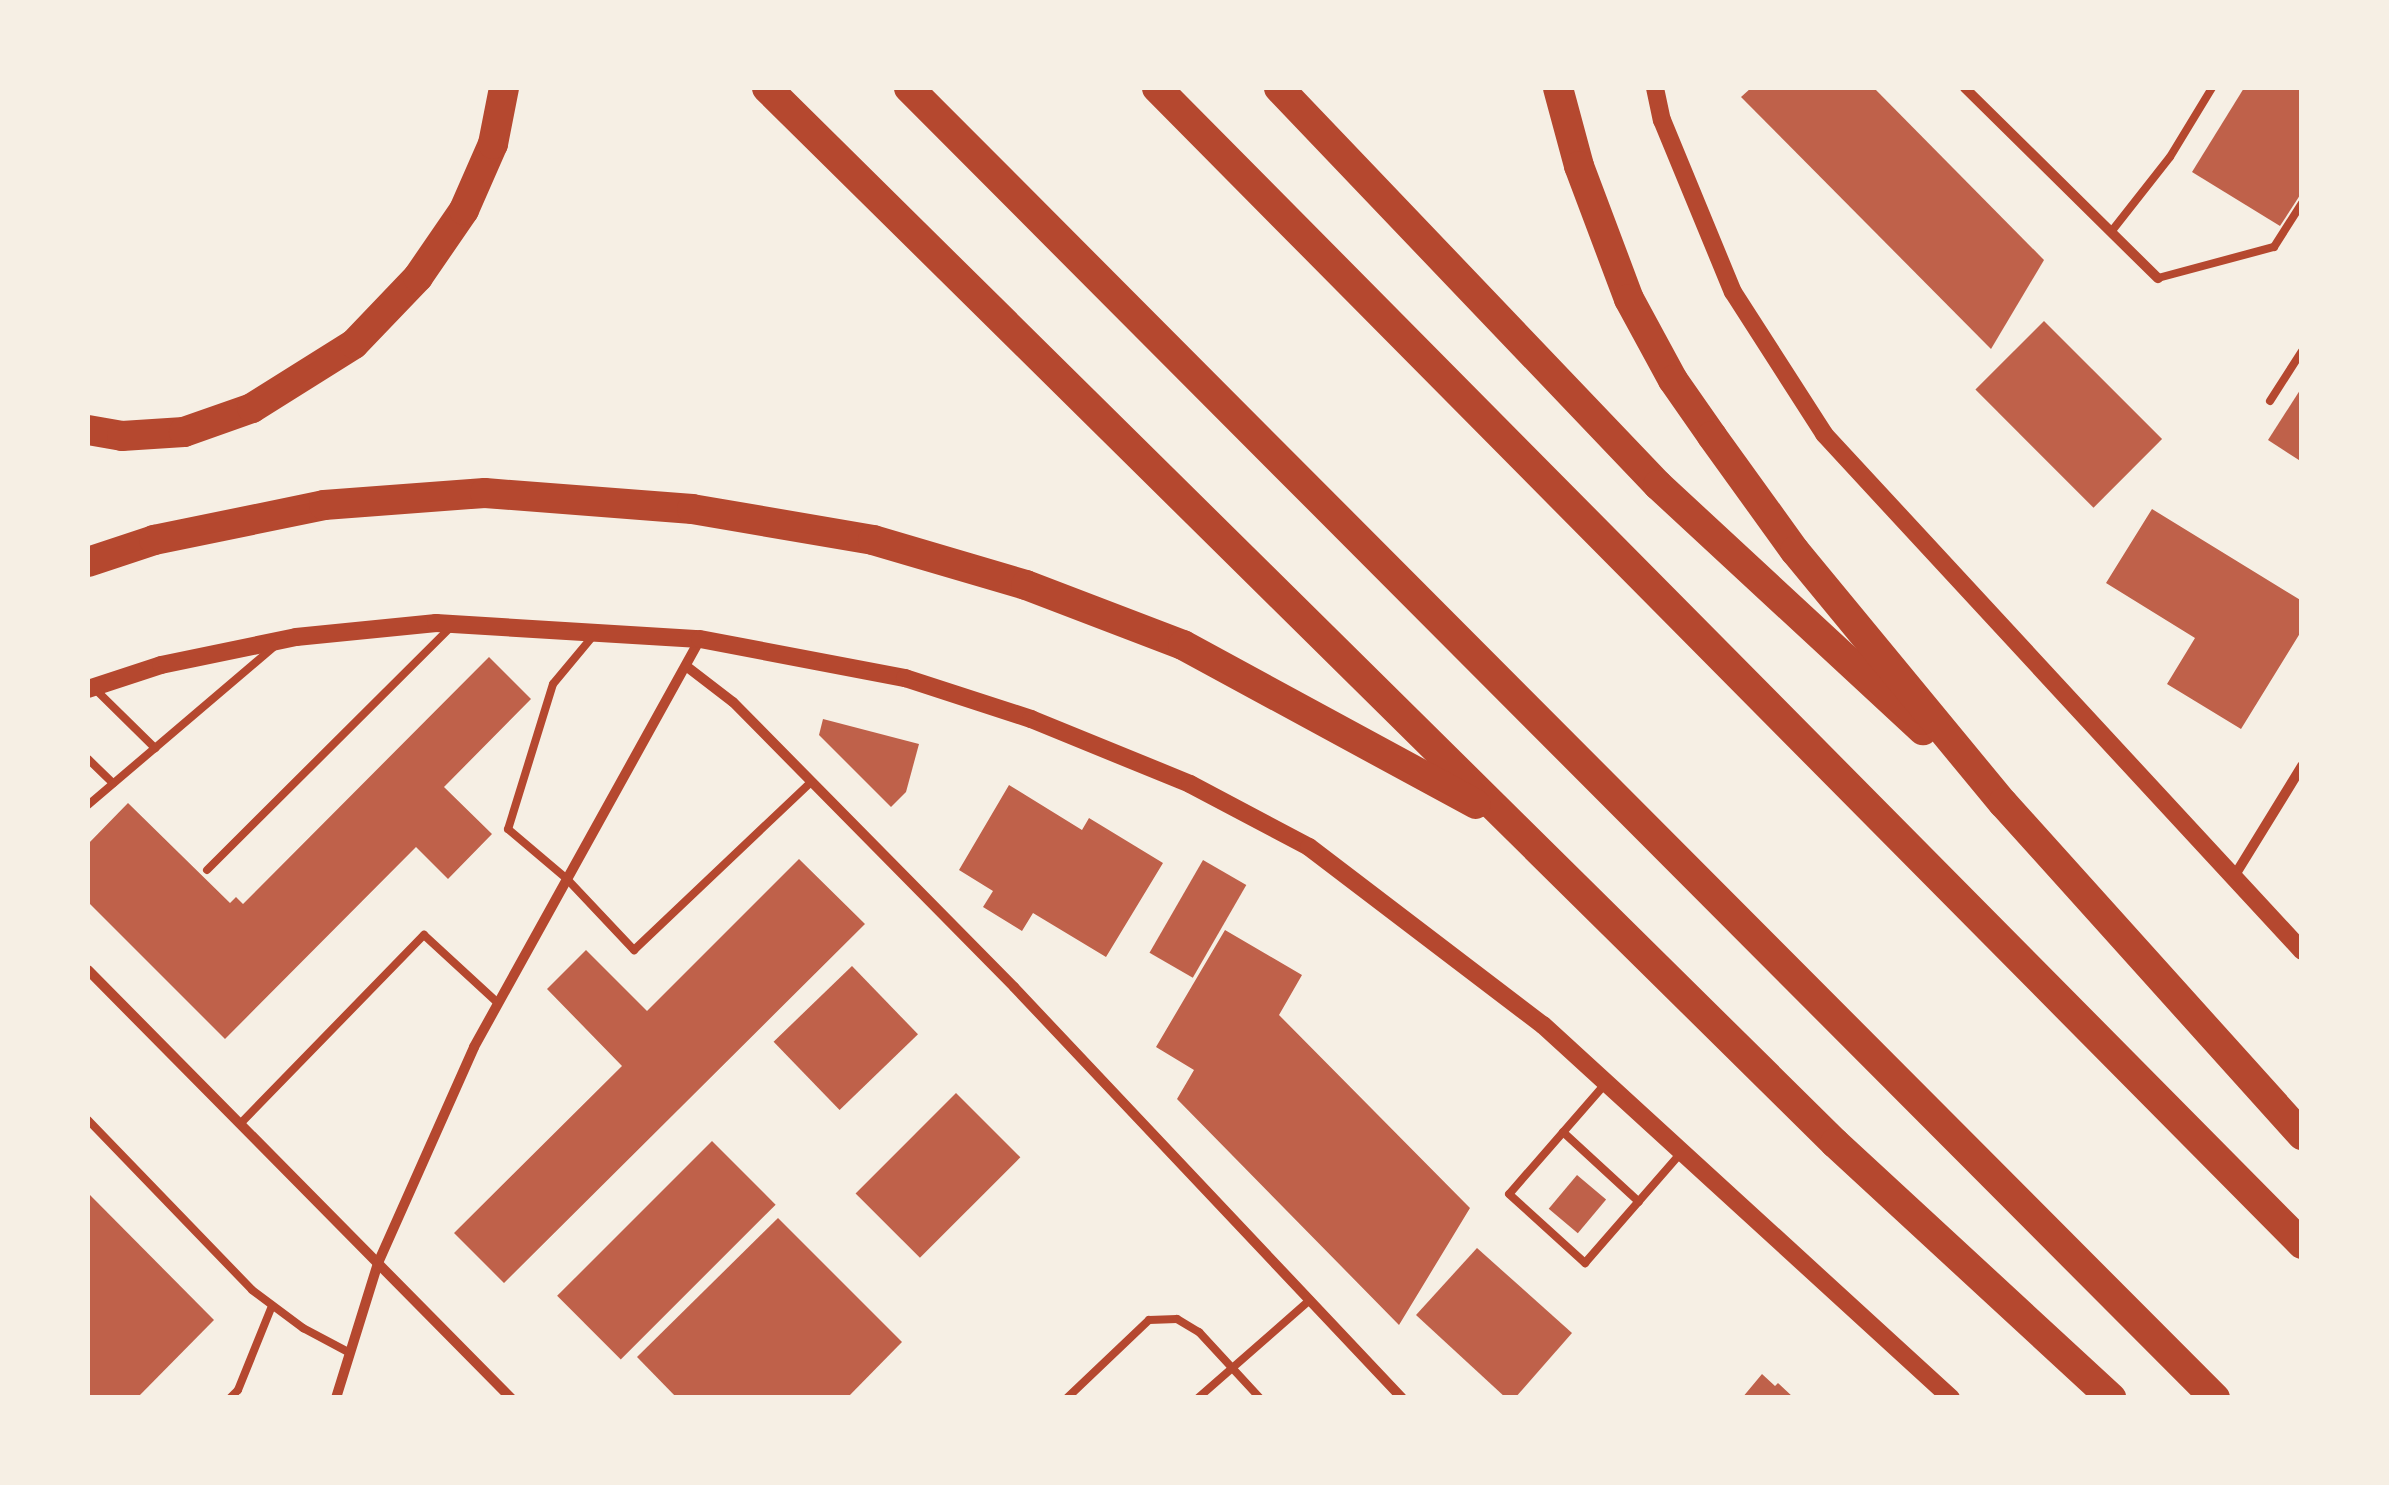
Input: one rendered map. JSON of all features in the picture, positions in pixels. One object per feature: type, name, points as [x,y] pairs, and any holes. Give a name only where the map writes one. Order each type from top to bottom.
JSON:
[{"type":"highway","points":[[88,430],[122,436],[184,432],[252,408],[354,344],[418,276],[464,210],[493,144],[504,88]]},
{"type":"highway","points":[[768,88],[1835,1143],[2111,1398]]},
{"type":"highway","points":[[909,88],[2215,1398]]},
{"type":"highway","points":[[1157,88],[2302,1244]]},
{"type":"highway","points":[[1279,88],[1658,485],[2002,803]]},
{"type":"highway","points":[[1558,88],[1579,166],[1629,299],[1673,380],[1796,551],[2002,803],[2302,1135]]},
{"type":"highway","points":[[88,562],[154,540],[324,505],[485,493],[692,509],[873,540],[1026,585],[1182,645],[1506,820]]},
{"type":"street","points":[[1656,88],[1662,120],[1733,292],[1824,434],[2302,951]]},
{"type":"street","points":[[1965,88],[2158,278]]},
{"type":"street","points":[[90,688],[162,665],[282,640],[454,624],[700,639],[905,678],[1031,719],[1190,784],[1309,847],[1543,1025],[1951,1398]]},
{"type":"street","points":[[336,1398],[378,1263],[474,1047],[700,639]]},
{"type":"street","points":[[686,666],[733,702],[1014,987],[1402,1398]]},
{"type":"street","points":[[2236,876],[2302,766]]},
{"type":"street","points":[[88,970],[511,1398]]},
{"type":"lane","points":[[2111,232],[2170,157],[2212,88]]},
{"type":"lane","points":[[2158,278],[2274,247],[2302,204]]},
{"type":"lane","points":[[2270,401],[2302,350]]},
{"type":"lane","points":[[207,870],[454,624]]},
{"type":"lane","points":[[596,632],[553,684],[508,830],[567,879],[634,950],[811,782]]},
{"type":"lane","points":[[88,805],[282,640]]},
{"type":"lane","points":[[90,688],[155,748]]},
{"type":"lane","points":[[88,759],[113,784]]},
{"type":"lane","points":[[240,1124],[424,935],[498,1003]]},
{"type":"lane","points":[[1606,1083],[1509,1194],[1522,1206],[1585,1263],[1682,1152]]},
{"type":"lane","points":[[88,1120],[272,1306],[350,1353]]},
{"type":"lane","points":[[1563,1132],[1639,1202]]},
{"type":"lane","points":[[1198,1398],[1310,1300]]},
{"type":"lane","points":[[230,1398],[238,1390],[272,1306]]},
{"type":"lane","points":[[1067,1398],[1149,1320],[1178,1320],[1199,1332],[1260,1398]]},
{"type":"building","points":[[1751,88],[1874,88],[2044,260],[1991,349],[1741,97]]},
{"type":"building","points":[[2244,88],[2302,88],[2302,192],[2280,226],[2192,172]]},
{"type":"building","points":[[2044,321],[2162,439],[2093,508],[1975,390]]},
{"type":"building","points":[[2302,387],[2302,462],[2268,440]]},
{"type":"building","points":[[2152,509],[2302,601],[2302,630],[2241,729],[2167,684],[2195,638],[2106,583]]},
{"type":"building","points":[[489,657],[531,699],[444,787],[492,834],[448,879],[416,847],[225,1039],[88,902],[88,844],[128,803],[230,903],[236,897],[243,904]]},
{"type":"building","points":[[823,719],[919,744],[906,792],[891,807],[819,735]]},
{"type":"building","points":[[1009,785],[1082,830],[1089,818],[1163,863],[1106,957],[1033,913],[1022,931],[983,907],[993,891],[959,870]]},
{"type":"building","points":[[799,859],[865,924],[504,1283],[454,1233],[622,1066],[547,989],[586,950],[647,1011]]},
{"type":"building","points":[[1203,860],[1246,885],[1193,978],[1150,953]]},
{"type":"building","points":[[1225,930],[1302,975],[1279,1015],[1470,1208],[1399,1325],[1177,1099],[1194,1070],[1156,1047]]},
{"type":"building","points":[[852,966],[918,1034],[840,1110],[774,1042]]},
{"type":"building","points":[[956,1093],[1020,1157],[920,1258],[856,1193]]},
{"type":"building","points":[[712,1141],[776,1205],[621,1359],[557,1296]]},
{"type":"building","points":[[1577,1175],[1606,1199],[1578,1233],[1549,1209]]},
{"type":"building","points":[[88,1193],[214,1320],[137,1398],[88,1398]]},
{"type":"building","points":[[778,1218],[902,1342],[847,1398],[677,1398],[637,1357]]},
{"type":"building","points":[[1477,1248],[1572,1333],[1515,1398],[1506,1398],[1416,1315]]},
{"type":"building","points":[[1762,1374],[1775,1386],[1778,1383],[1794,1398],[1742,1398]]}]
